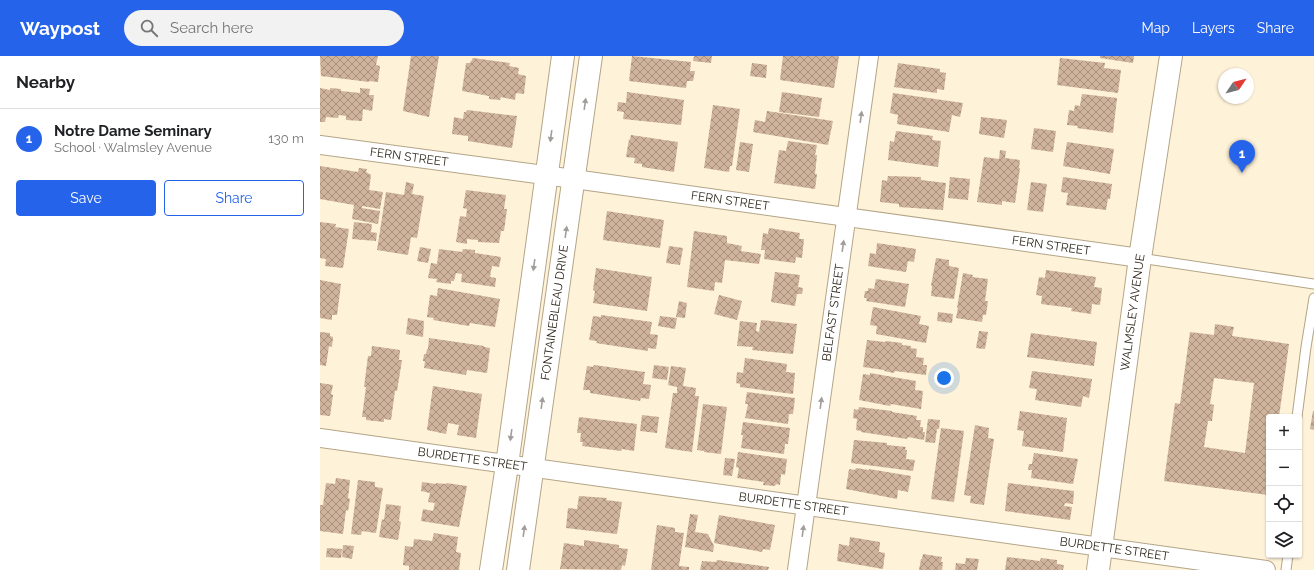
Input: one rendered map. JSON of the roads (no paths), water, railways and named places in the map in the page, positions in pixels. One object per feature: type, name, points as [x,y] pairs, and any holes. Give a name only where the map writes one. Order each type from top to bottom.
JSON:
[{"type":"street","points":[[491,570],[507,465],[563,56]]},
{"type":"street","name":"FONTAINEBLEAU DRIVE","points":[[518,570],[591,56]]},
{"type":"street","name":"BELFAST STREET","points":[[797,570],[869,56]]},
{"type":"street","name":"WALMSLEY AVENUE","points":[[1098,570],[1140,258],[1170,56]]},
{"type":"street","name":"FERN STREET","points":[[320,145],[1140,258]]},
{"type":"street","name":"BURDETTE STREET","points":[[320,438],[1266,570]]},
{"type":"lane","points":[[1140,258],[1314,284]]},
{"type":"lane","points":[[1297,414],[1314,298]]},
{"type":"lane","points":[[1286,570],[1288,558]]},
{"type":"place","name":"Notre Dame Seminary","points":[[1242,173]]}]
